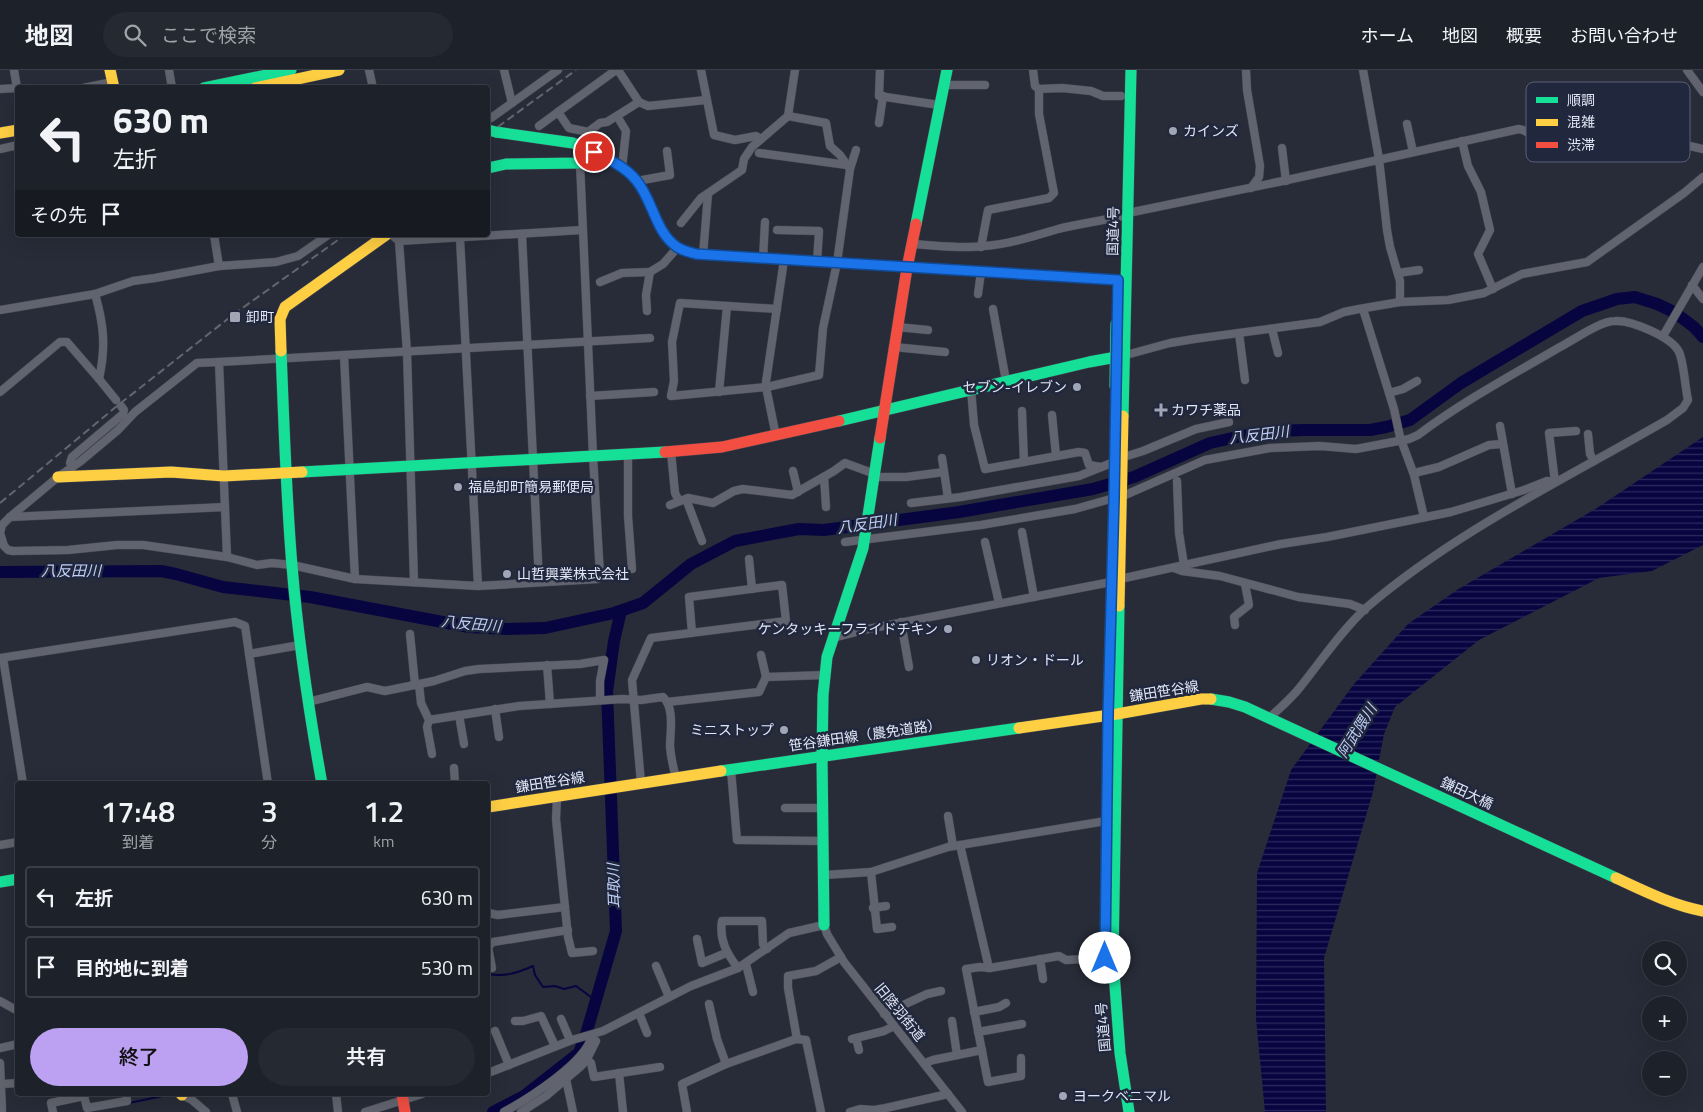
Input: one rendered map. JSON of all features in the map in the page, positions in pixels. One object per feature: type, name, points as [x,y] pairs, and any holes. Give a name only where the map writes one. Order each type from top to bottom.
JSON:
[{"type":"main road","points":[[110,70],[113,85]]},
{"type":"main road","points":[[218,85],[291,70]]},
{"type":"main road","points":[[269,85],[339,70]]},
{"type":"main road","points":[[824,925],[822,756],[827,657],[864,539],[911,244],[947,70]]},
{"type":"main road","name":"国道4号","points":[[1121,356],[1118,280],[1124,215],[1122,70]]},
{"type":"main road","name":"国道4号","points":[[1120,1112],[1109,1035],[1105,958],[1106,820],[1112,715],[1124,215],[1131,70]]},
{"type":"main road","points":[[0,133],[15,130]]},
{"type":"main road","points":[[490,168],[506,164],[580,163],[594,152],[573,143],[492,131]]},
{"type":"main road","points":[[321,781],[308,702],[294,588],[280,318],[286,307],[328,274],[383,237]]},
{"type":"main road","points":[[58,477],[171,472],[224,476],[671,452],[722,447],[1121,356]]},
{"type":"main road","name":"鎌田笹谷線","points":[[1112,715],[1187,701],[1213,699],[1235,703],[1270,719]]},
{"type":"main road","name":"国道4号","points":[[1112,715],[1113,959],[1120,1053],[1128,1112]]},
{"type":"main road","name":"笹谷鎌田線（農免道路）","points":[[618,786],[1112,715]]},
{"type":"main road","name":"鎌田大橋","points":[[1270,719],[1649,893],[1703,912]]},
{"type":"main road","name":"鎌田笹谷線","points":[[490,807],[618,786]]},
{"type":"main road","points":[[0,882],[15,880]]},
{"type":"main road","points":[[403,1097],[405,1112]]},
{"type":"street","points":[[14,70],[16,85]]},
{"type":"street","points":[[168,70],[171,85]]},
{"type":"street","points":[[369,70],[372,85]]},
{"type":"street","points":[[504,70],[512,102]]},
{"type":"street","points":[[490,118],[558,70]]},
{"type":"street","points":[[539,126],[617,70],[639,102],[648,106],[706,100]]},
{"type":"street","points":[[701,70],[714,135],[735,140],[756,136],[761,139]]},
{"type":"street","points":[[681,223],[696,204],[742,170],[744,158],[752,147],[788,116],[795,70]]},
{"type":"street","points":[[880,70],[879,96],[940,105]]},
{"type":"street","points":[[1032,70],[1035,86],[1039,89],[1062,88],[1091,91],[1103,96],[1121,96]]},
{"type":"street","points":[[1246,70],[1247,90],[1260,166],[1260,177],[1251,188]]},
{"type":"street","points":[[1363,70],[1379,159],[1387,230],[1401,290],[1400,302]]},
{"type":"street","points":[[1687,70],[1703,92]]},
{"type":"street","points":[[944,85],[986,85]]},
{"type":"street","points":[[0,89],[15,88]]},
{"type":"street","points":[[981,247],[988,210],[1049,198],[1054,193],[1039,114],[1039,89]]},
{"type":"street","points":[[879,124],[883,96]]},
{"type":"street","points":[[558,112],[569,128],[588,132],[600,123],[607,122],[639,102]]},
{"type":"street","points":[[617,116],[626,131],[622,168]]},
{"type":"street","points":[[788,116],[826,123],[830,146],[848,167]]},
{"type":"street","points":[[1407,124],[1413,152]]},
{"type":"street","points":[[911,244],[981,247],[1006,244],[1058,229],[1286,181],[1462,141],[1519,129],[1526,132]]},
{"type":"street","points":[[1462,141],[1468,166],[1481,192],[1490,230],[1478,254],[1493,289]]},
{"type":"street","points":[[0,149],[15,146]]},
{"type":"street","points":[[1690,146],[1703,149]]},
{"type":"street","points":[[1282,148],[1286,181]]},
{"type":"street","points":[[777,309],[680,303],[672,342],[674,381],[671,396],[766,387],[818,375],[824,328],[837,263],[848,167],[856,150]]},
{"type":"street","points":[[637,182],[670,175],[667,151]]},
{"type":"street","points":[[594,152],[622,168],[637,182],[664,232],[678,248],[703,255],[1118,280]]},
{"type":"street","points":[[758,153],[848,167]]},
{"type":"street","points":[[580,163],[582,230],[588,341],[590,396],[600,575],[598,579],[478,586],[354,579],[292,565],[272,563],[256,566],[227,557],[143,545],[68,550],[13,551],[8,550],[4,546],[0,533],[2,525],[10,517],[118,430],[135,412],[197,363],[281,359],[588,341],[650,338]]},
{"type":"street","points":[[1121,356],[1170,343],[1320,322],[1344,312],[1400,302],[1448,300],[1484,293],[1522,274],[1587,262],[1684,193],[1703,177]]},
{"type":"street","points":[[703,255],[708,194]]},
{"type":"street","points":[[763,259],[765,222]]},
{"type":"street","points":[[490,237],[582,230]]},
{"type":"street","points":[[777,230],[819,231],[817,262]]},
{"type":"street","points":[[522,235],[539,582]]},
{"type":"street","points":[[214,237],[219,266]]},
{"type":"street","points":[[0,310],[95,294],[133,281],[219,266],[276,262],[298,256],[325,237]]},
{"type":"street","points":[[394,237],[399,241],[481,237]]},
{"type":"street","points":[[460,238],[478,586]]},
{"type":"street","points":[[399,241],[407,352],[414,582]]},
{"type":"street","points":[[600,282],[622,273],[650,272],[662,264],[678,248]]},
{"type":"street","points":[[776,436],[766,387],[784,260]]},
{"type":"street","points":[[1663,336],[1703,266]]},
{"type":"street","points":[[1398,273],[1419,270]]},
{"type":"street","points":[[647,311],[646,295],[650,272]]},
{"type":"street","points":[[978,294],[980,272]]},
{"type":"street","points":[[1691,287],[1703,299]]},
{"type":"street","points":[[95,294],[101,315],[104,338],[103,364],[99,379]]},
{"type":"street","points":[[719,392],[727,306]]},
{"type":"street","points":[[993,309],[1006,381]]},
{"type":"street","points":[[1363,309],[1394,409],[1401,439],[1414,473],[1424,517]]},
{"type":"street","points":[[845,542],[981,525],[1066,511],[1118,495],[1205,460],[1277,448],[1320,446],[1356,449],[1418,435],[1482,392],[1609,322],[1625,322],[1663,336],[1678,351],[1688,400],[1686,405],[1667,420],[1555,482],[1438,554],[1398,582],[1365,610],[1325,655],[1300,688],[1270,719]]},
{"type":"street","points":[[897,327],[928,330]]},
{"type":"street","points":[[1272,329],[1278,353]]},
{"type":"street","points":[[1239,333],[1245,380]]},
{"type":"street","points":[[0,392],[60,342],[67,342],[124,410],[123,414],[72,456],[70,463],[73,466]]},
{"type":"street","points":[[894,347],[945,352]]},
{"type":"street","points":[[344,355],[351,468],[354,579]]},
{"type":"street","points":[[219,362],[227,557]]},
{"type":"street","points":[[1389,393],[1404,390],[1417,381]]},
{"type":"street","points":[[971,389],[974,425],[985,469],[1079,452],[1085,453],[1089,465],[1102,467]]},
{"type":"street","points":[[590,396],[654,392]]},
{"type":"street","points":[[1022,411],[1024,462]]},
{"type":"street","points":[[1052,415],[1056,456]]},
{"type":"street","points":[[911,503],[961,497],[1079,476],[1119,462],[1196,429],[1229,422]]},
{"type":"street","points":[[1500,426],[1512,494]]},
{"type":"street","points":[[1555,482],[1549,433],[1576,430]]},
{"type":"street","points":[[1588,434],[1590,454],[1594,461]]},
{"type":"street","points":[[1414,473],[1439,467],[1489,445],[1502,444]]},
{"type":"street","points":[[671,452],[675,493],[683,500],[702,541]]},
{"type":"street","points":[[628,454],[628,516],[632,570]]},
{"type":"street","points":[[942,458],[948,498]]},
{"type":"street","points":[[670,505],[694,498],[713,503],[734,491],[743,489],[792,495],[845,463],[875,475],[906,478],[944,472]]},
{"type":"street","points":[[793,471],[798,492]]},
{"type":"street","points":[[824,477],[826,507]]},
{"type":"street","points":[[1177,481],[1178,528],[1184,565]]},
{"type":"street","points":[[832,638],[901,622],[1116,581],[1281,544],[1327,537],[1451,512],[1512,494],[1547,481],[1555,482]]},
{"type":"street","points":[[10,517],[225,507]]},
{"type":"street","points":[[1022,532],[1034,596]]},
{"type":"street","points":[[985,542],[999,603]]},
{"type":"street","points":[[748,559],[752,589]]},
{"type":"street","points":[[1174,568],[1182,571],[1220,576],[1298,598],[1350,604],[1365,610]]},
{"type":"street","points":[[1235,625],[1234,617],[1249,605],[1245,584]]},
{"type":"street","points":[[641,783],[632,680],[651,638],[692,633],[786,621],[782,585],[690,597],[692,633]]},
{"type":"street","points":[[22,781],[1,658],[235,622],[245,626],[268,781]]},
{"type":"street","points":[[901,622],[909,667]]},
{"type":"street","points":[[410,634],[417,685],[421,703],[429,720],[427,727],[432,754]]},
{"type":"street","points":[[249,654],[300,645]]},
{"type":"street","points":[[667,702],[759,692],[766,677],[761,655]]},
{"type":"street","points":[[308,702],[367,687],[385,691],[417,685],[479,668],[580,664],[604,660],[600,681],[601,700]]},
{"type":"street","points":[[547,665],[550,704]]},
{"type":"street","points":[[766,677],[825,675]]},
{"type":"street","points":[[429,720],[494,709],[663,697],[667,702],[671,724],[672,762],[676,778]]},
{"type":"street","points":[[494,709],[499,737]]},
{"type":"street","points":[[459,715],[464,744]]},
{"type":"street","points":[[454,768],[456,781]]},
{"type":"street","points":[[731,770],[737,840],[824,841]]},
{"type":"street","points":[[556,797],[556,819],[565,907],[572,953],[593,951]]},
{"type":"street","points":[[785,808],[823,808]]},
{"type":"street","points":[[948,816],[988,968]]},
{"type":"street","points":[[824,875],[871,872],[956,846],[1106,820]]},
{"type":"street","points":[[0,845],[15,842]]},
{"type":"street","points":[[871,872],[877,929],[892,927]]},
{"type":"street","points":[[874,908],[886,906]]},
{"type":"street","points":[[490,913],[498,915],[565,907]]},
{"type":"street","points":[[738,968],[726,953],[721,928],[722,921],[762,921],[763,944],[767,949]]},
{"type":"street","points":[[490,1072],[571,1040],[593,1035],[691,986],[746,964],[789,933],[824,925]]},
{"type":"street","name":"旧陸羽街道","points":[[824,925],[827,934],[841,957],[962,1112]]},
{"type":"street","points":[[490,945],[493,942],[568,930]]},
{"type":"street","points":[[697,939],[702,963],[726,953]]},
{"type":"street","points":[[1021,1058],[1021,1076],[988,1082],[966,969],[988,968],[1059,956],[1066,960],[1105,958]]},
{"type":"street","points":[[797,1039],[788,988],[788,976],[816,971],[841,957]]},
{"type":"street","points":[[490,958],[492,968]]},
{"type":"street","points":[[1040,959],[1043,978]]},
{"type":"street","points":[[746,964],[753,992]]},
{"type":"street","points":[[656,966],[670,996]]},
{"type":"street","points":[[884,1014],[927,994],[941,990]]},
{"type":"street","points":[[0,1001],[15,1009]]},
{"type":"street","points":[[974,1012],[999,1007],[1006,1003]]},
{"type":"street","points":[[709,1004],[717,1039],[726,1064]]},
{"type":"street","points":[[638,1012],[647,1034]]},
{"type":"street","points":[[515,1021],[523,1021],[541,1016],[555,1046]]},
{"type":"street","points":[[561,1019],[571,1040]]},
{"type":"street","points":[[952,1021],[957,1055]]},
{"type":"street","points":[[978,1032],[1022,1024]]},
{"type":"street","points":[[859,1050],[854,1038],[884,1031],[894,1026]]},
{"type":"street","points":[[495,1030],[509,1065]]},
{"type":"street","points":[[526,1111],[587,1060],[597,1039],[593,1035]]},
{"type":"street","points":[[504,1112],[522,1102],[581,1057],[593,1035]]},
{"type":"street","points":[[687,1112],[682,1084],[726,1064],[797,1039],[806,1040],[821,1112]]},
{"type":"street","points":[[0,1048],[15,1045]]},
{"type":"street","points":[[925,1063],[982,1050]]},
{"type":"street","points":[[587,1060],[591,1063],[594,1077],[660,1067]]},
{"type":"street","points":[[0,1064],[2,1111]]},
{"type":"street","points":[[619,1073],[624,1112]]},
{"type":"street","points":[[566,1079],[573,1112]]},
{"type":"street","points":[[2,1084],[15,1083]]},
{"type":"street","points":[[850,1112],[860,1109],[874,1110],[948,1094]]},
{"type":"street","points":[[53,1112],[51,1103],[84,1096],[87,1108],[127,1101],[126,1096]]},
{"type":"street","points":[[185,1096],[206,1112]]},
{"type":"street","points":[[233,1096],[237,1112]]},
{"type":"street","points":[[336,1096],[338,1112]]},
{"type":"street","points":[[365,1112],[403,1097]]},
{"type":"water","name":"阿武隈川","points":[[1703,437],[1703,545],[1652,571],[1599,578],[1479,640],[1395,707],[1384,734],[1373,792],[1324,958],[1326,1112],[1265,1112],[1256,1019],[1257,873],[1291,770],[1354,684],[1408,624],[1457,590],[1597,508]]},
{"type":"waterway","name":"八反田川","points":[[0,572],[161,571],[223,587],[310,597],[469,627],[506,629],[545,628],[614,613],[643,603],[691,564],[735,541],[799,529],[824,530],[959,512],[1093,489],[1134,477],[1210,443],[1237,437],[1271,431],[1370,430],[1410,420],[1461,383],[1582,311],[1617,299],[1635,297],[1657,304],[1674,312],[1694,327],[1703,337]]},
{"type":"waterway","name":"耳取川","points":[[493,1112],[524,1096],[579,1053],[616,931],[607,692],[614,641],[621,611]]},
{"type":"waterway","points":[[490,974],[511,974],[533,966],[535,975],[543,987],[555,986],[564,989],[576,986],[595,1000]]},
{"type":"waterway","points":[[129,1103],[162,1096]]},
{"type":"railway","points":[[490,133],[576,70]]},
{"type":"railway","points":[[0,503],[117,406],[234,314],[342,237]]},
{"type":"traffic: fast","points":[[218,85],[291,70]]},
{"type":"traffic: fast","points":[[916,224],[947,70]]},
{"type":"traffic: fast","points":[[1123,416],[1131,70]]},
{"type":"traffic: fast","points":[[490,130],[496,132]]},
{"type":"traffic: fast","points":[[490,168],[506,164],[580,163],[594,152],[573,143],[496,132]]},
{"type":"traffic: fast","points":[[1115,386],[1116,324]]},
{"type":"traffic: fast","points":[[281,351],[294,593],[304,675],[322,781]]},
{"type":"traffic: fast","points":[[839,421],[1089,362],[1122,356]]},
{"type":"traffic: fast","points":[[824,925],[822,756],[823,695],[827,657],[863,548],[880,438]]},
{"type":"traffic: fast","points":[[302,472],[665,452]]},
{"type":"traffic: fast","points":[[1119,606],[1113,959],[1120,1053],[1129,1112]]},
{"type":"traffic: fast","points":[[1211,699],[1245,707],[1616,878]]},
{"type":"traffic: fast","points":[[721,771],[1019,728]]},
{"type":"traffic: fast","points":[[0,882],[15,880]]},
{"type":"traffic: slow","points":[[110,70],[113,85]]},
{"type":"traffic: slow","points":[[269,85],[339,70]]},
{"type":"traffic: slow","points":[[0,133],[15,130]]},
{"type":"traffic: slow","points":[[281,351],[280,319],[285,307],[383,237]]},
{"type":"traffic: slow","points":[[1119,606],[1123,416]]},
{"type":"traffic: slow","points":[[58,477],[171,472],[224,476],[302,472]]},
{"type":"traffic: slow","points":[[1019,728],[1211,699]]},
{"type":"traffic: slow","points":[[490,807],[721,771]]},
{"type":"traffic: slow","points":[[1616,878],[1669,901],[1703,911]]},
{"type":"traffic: jam","points":[[880,438],[907,268],[916,224]]},
{"type":"traffic: jam","points":[[665,452],[722,447],[839,421]]},
{"type":"traffic: jam","points":[[402,1096],[405,1112]]},
{"type":"place","name":"カインズ","points":[[1173,131]]},
{"type":"place","name":"卸町","points":[[235,317]]},
{"type":"place","name":"セブン-イレブン","points":[[1077,387]]},
{"type":"place","name":"カワチ薬品","points":[[1161,410]]},
{"type":"place","name":"福島卸町簡易郵便局","points":[[458,487]]},
{"type":"place","name":"山哲興業株式会社","points":[[507,574]]},
{"type":"place","name":"ケンタッキーフライドチキン","points":[[948,629]]},
{"type":"place","name":"リオン・ドール","points":[[976,660]]},
{"type":"place","name":"ミニストップ","points":[[784,730]]},
{"type":"place","name":"ヨークベニマル","points":[[1063,1096]]},
{"type":"route","points":[[594,152],[620,166],[636,180],[642,187],[664,232],[671,241],[678,248],[696,254],[1118,280],[1108,715],[1105,958]]}]
